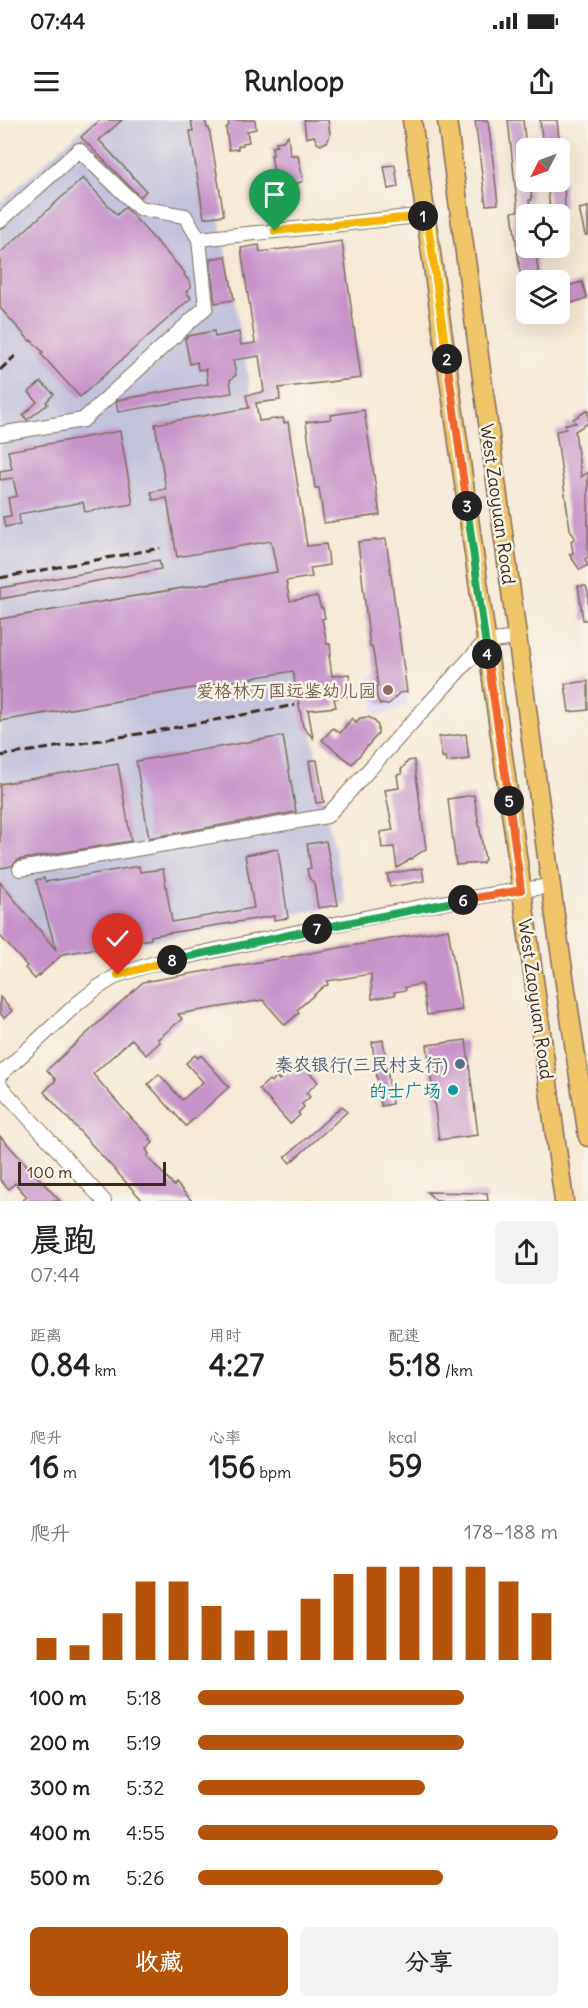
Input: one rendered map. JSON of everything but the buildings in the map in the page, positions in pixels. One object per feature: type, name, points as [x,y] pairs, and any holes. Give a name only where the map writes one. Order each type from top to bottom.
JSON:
[{"type":"main road","name":"West Zaoyuan Road","points":[[412,120],[564,1201]]},
{"type":"main road","name":"West Zaoyuan Road","points":[[447,120],[551,886],[588,1137]]},
{"type":"street","points":[[0,221],[79,150],[139,208],[185,216],[199,239],[206,307],[83,420],[0,434]]},
{"type":"street","points":[[199,239],[427,216]]},
{"type":"street","points":[[20,869],[327,816],[485,642],[517,638]]},
{"type":"street","points":[[0,1075],[78,1003],[118,975],[152,964],[411,910],[551,886]]},
{"type":"street","points":[[0,1086],[104,1201]]},
{"type":"shaded area","points":[[92,120],[202,120],[326,811],[346,904],[62,958],[0,891],[0,203]]},
{"type":"shaded area","name":"爱格林万国远鉴幼儿园","points":[[402,671],[408,705],[376,717],[367,676]]},
{"type":"railway","points":[[0,370],[15,356]]},
{"type":"railway","points":[[0,578],[160,548]]},
{"type":"railway","points":[[0,756],[151,732],[295,705]]},
{"type":"place","name":"爱格林万国远鉴幼儿园","points":[[388,690]]},
{"type":"place","name":"秦农银行(三民村支行)","points":[[460,1064]]},
{"type":"place","name":"的士广场","points":[[453,1090]]},
{"type":"route","points":[[118,975],[152,964],[411,910],[521,890],[427,216],[275,231]]}]
